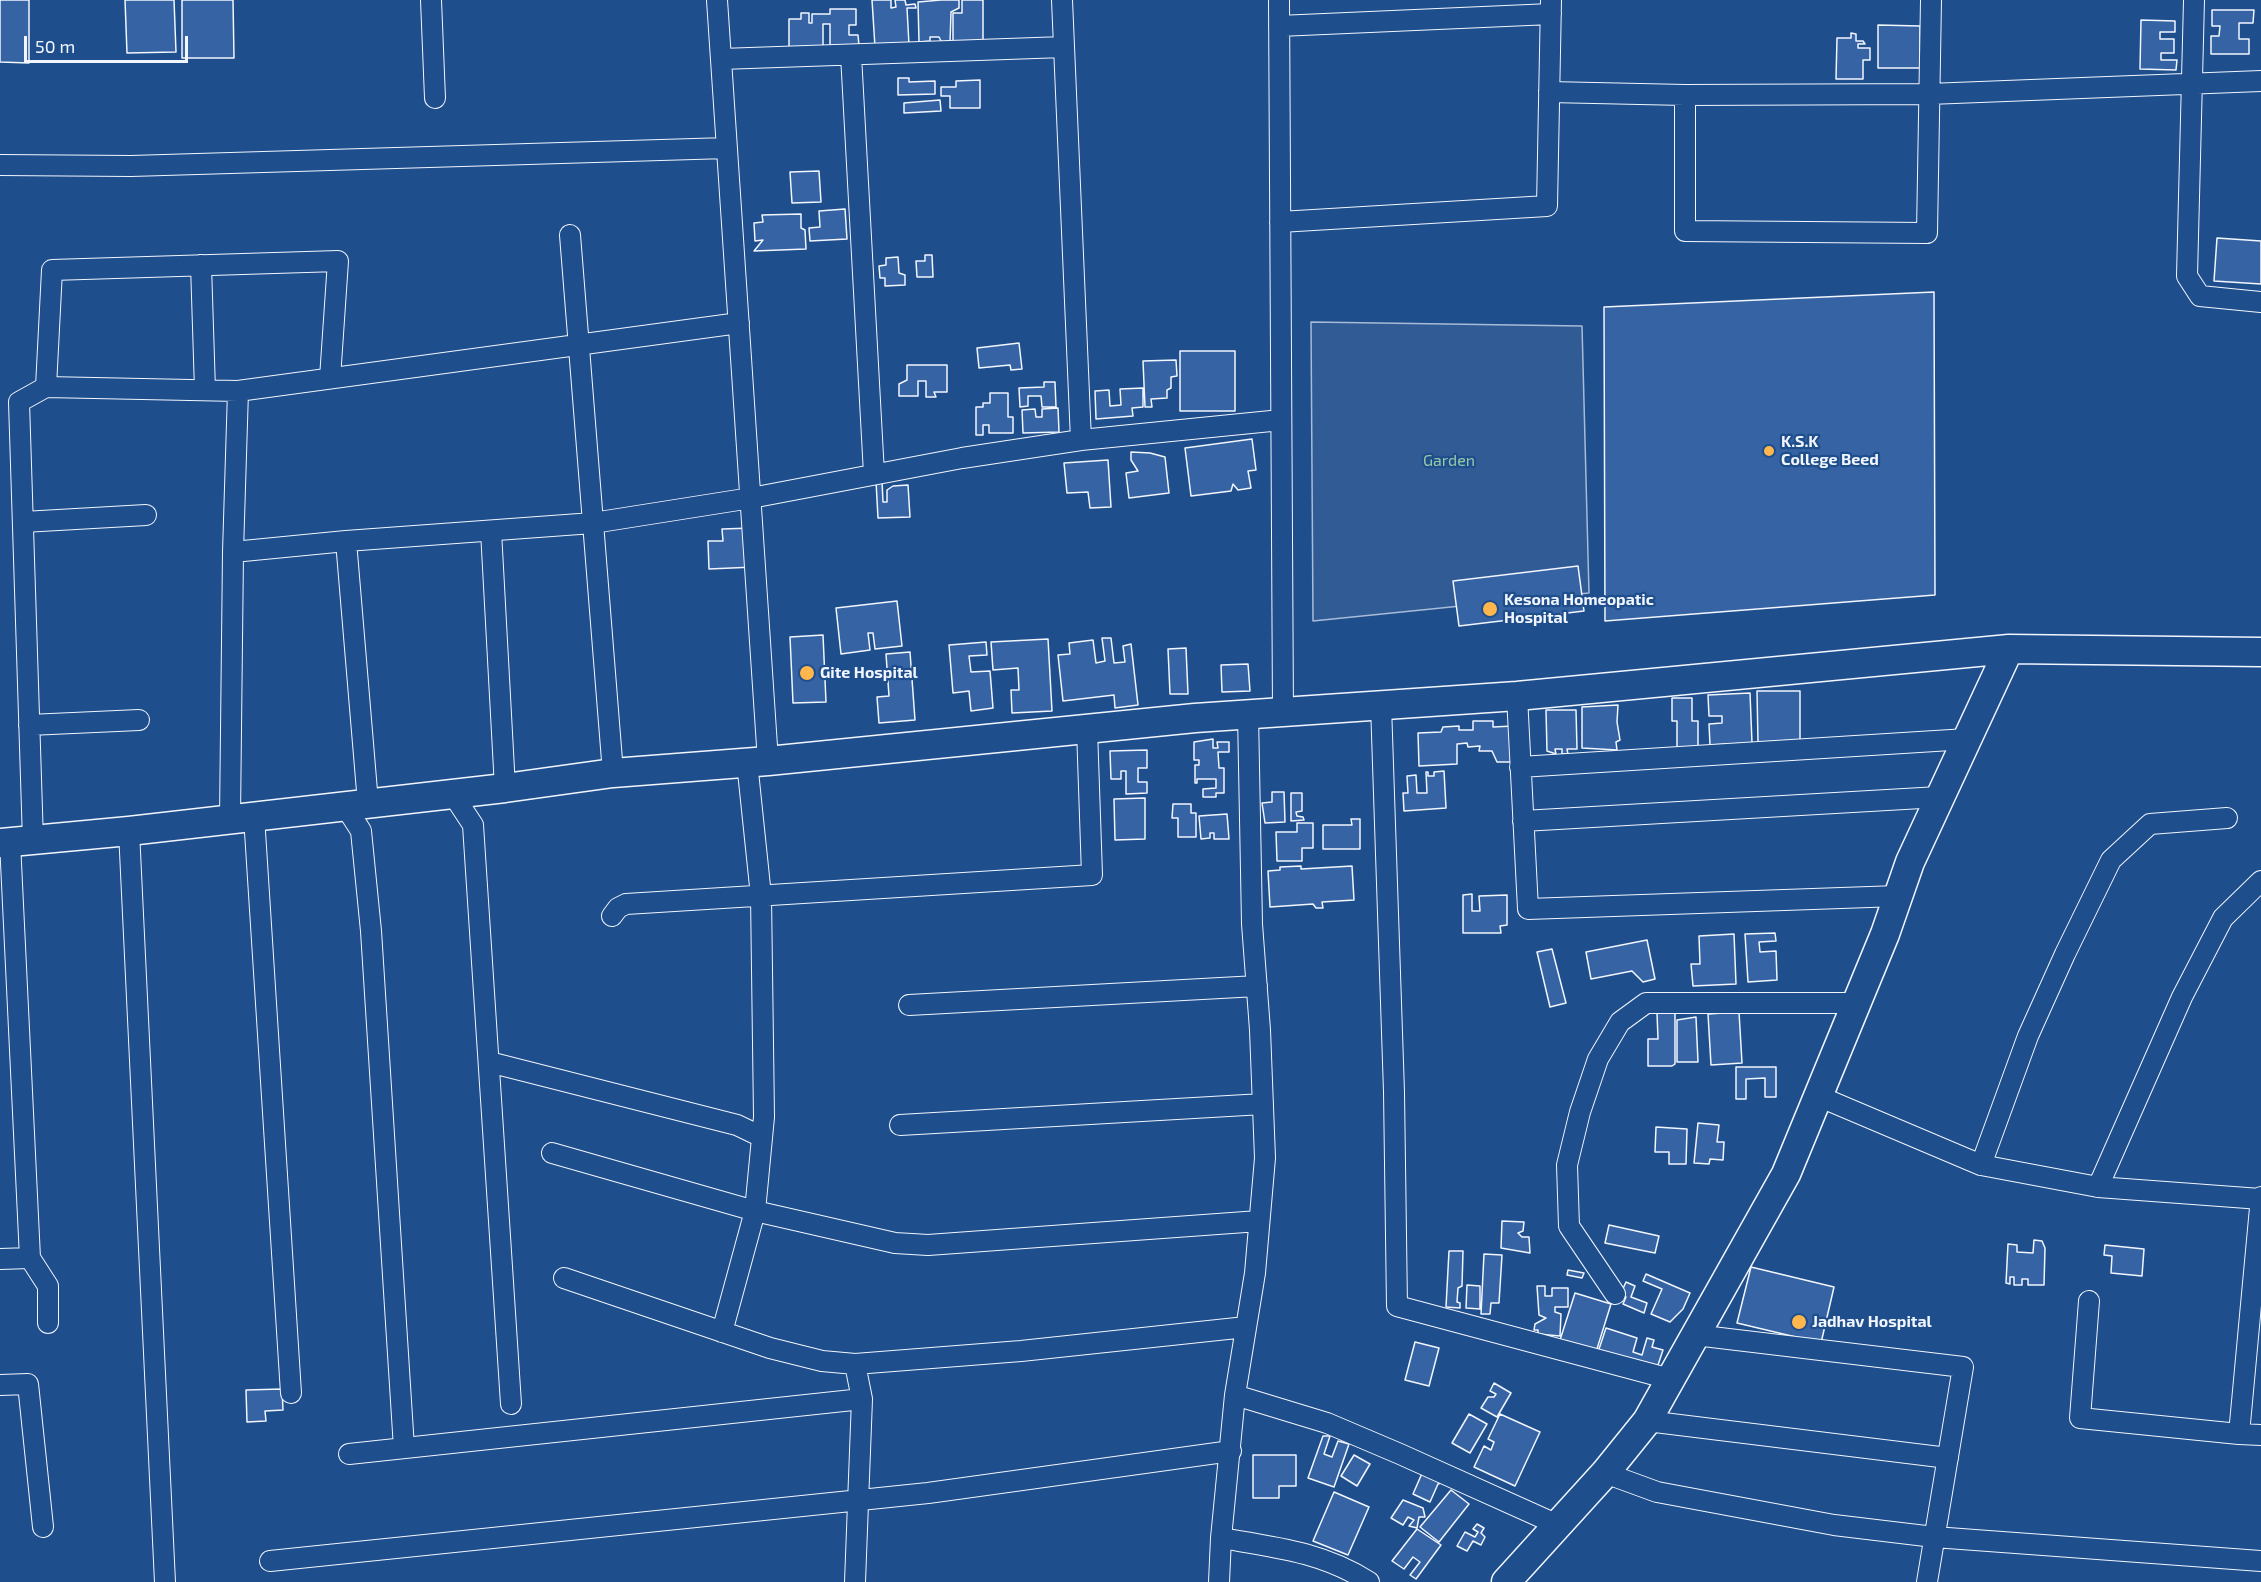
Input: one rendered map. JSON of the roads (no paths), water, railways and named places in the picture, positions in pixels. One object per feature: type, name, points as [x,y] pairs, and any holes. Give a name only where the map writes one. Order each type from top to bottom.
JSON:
[{"type":"street","points":[[431,0],[435,98]]},
{"type":"street","points":[[717,0],[751,498],[764,1117],[755,1211],[722,1332]]},
{"type":"street","points":[[1062,0],[1081,440]]},
{"type":"street","points":[[1279,0],[1283,712]]},
{"type":"street","points":[[1684,95],[1684,231],[1927,233],[1931,0]]},
{"type":"street","points":[[2194,0],[2187,276],[2200,296],[2261,302]]},
{"type":"street","points":[[1279,26],[1551,7],[1547,206],[1280,222]]},
{"type":"street","points":[[721,59],[1064,47]]},
{"type":"street","points":[[851,55],[874,474]]},
{"type":"street","points":[[1549,92],[1684,95],[1929,94],[2261,81]]},
{"type":"street","points":[[0,165],[131,166],[727,148]]},
{"type":"street","points":[[570,235],[613,773]]},
{"type":"street","points":[[46,387],[52,270],[338,261],[330,378]]},
{"type":"street","points":[[201,265],[205,390]]},
{"type":"street","points":[[48,1323],[48,1286],[30,1258],[14,842],[29,725],[20,402],[46,387],[238,392],[739,323]]},
{"type":"street","points":[[238,392],[233,552],[242,817],[291,1394]]},
{"type":"street","points":[[233,552],[346,541],[593,523],[751,498],[874,474],[1081,440],[1281,420]]},
{"type":"street","points":[[23,522],[146,515]]},
{"type":"street","points":[[491,531],[505,788]]},
{"type":"street","points":[[346,541],[357,804],[371,931],[404,1448]]},
{"type":"street","points":[[14,842],[505,788],[613,773],[1248,714],[1517,696],[2009,649],[2261,652]]},
{"type":"street","points":[[1506,1582],[1605,1473],[1647,1421],[1786,1174],[1856,1004],[1910,862],[2009,649]]},
{"type":"street","points":[[1517,696],[1528,909],[1898,896]]},
{"type":"street","points":[[1380,705],[1394,1092],[1397,1306],[1670,1379]]},
{"type":"street","points":[[1219,1582],[1235,1395],[1255,1273],[1265,1158],[1252,924],[1248,714]]},
{"type":"street","points":[[29,725],[139,720]]},
{"type":"street","points":[[612,916],[618,908],[626,904],[1092,876],[1087,729]]},
{"type":"street","points":[[1521,767],[1967,739]]},
{"type":"street","points":[[452,794],[473,825],[511,1404]]},
{"type":"street","points":[[1523,821],[1939,797]]},
{"type":"street","points":[[1981,1165],[2028,1036],[2064,954],[2111,860],[2151,824],[2227,818]]},
{"type":"street","points":[[129,831],[165,1582]]},
{"type":"street","points":[[2098,1187],[2182,997],[2223,918],[2261,881]]},
{"type":"street","points":[[909,1005],[1257,986]]},
{"type":"street","points":[[1615,1294],[1569,1227],[1567,1165],[1580,1112],[1598,1059],[1620,1022],[1646,1003],[1856,1004]]},
{"type":"street","points":[[489,1062],[737,1125],[762,1137]]},
{"type":"street","points":[[1818,1096],[1981,1165],[2098,1187],[2261,1198],[2239,1434]]},
{"type":"street","points":[[900,1125],[1263,1104]]},
{"type":"street","points":[[552,1153],[755,1211],[895,1244],[928,1245],[1260,1221]]},
{"type":"street","points":[[0,1259],[30,1258]]},
{"type":"street","points":[[564,1278],[770,1348],[822,1361],[855,1364],[1021,1351],[1246,1327]]},
{"type":"street","points":[[2089,1301],[2080,1418],[2261,1435]]},
{"type":"street","points":[[1695,1335],[1963,1367],[1927,1582]]},
{"type":"street","points":[[855,1364],[862,1399],[855,1582]]},
{"type":"street","points":[[0,1385],[28,1384],[43,1527]]},
{"type":"street","points":[[1235,1395],[1327,1423],[1558,1526]]},
{"type":"street","points":[[349,1454],[862,1399]]},
{"type":"street","points":[[1647,1421],[1948,1458]]},
{"type":"street","points":[[270,1561],[939,1492],[1231,1451]]},
{"type":"street","points":[[1605,1473],[1657,1492],[1834,1525],[1934,1537],[2261,1561]]},
{"type":"street","points":[[1221,1538],[1294,1550],[1347,1567],[1369,1582]]},
{"type":"place","name":"K.S.K College Beed","points":[[1769,451]]},
{"type":"place","name":"Kesona Homeopatic Hospital","points":[[1490,609]]},
{"type":"place","name":"Gite Hospital","points":[[807,673]]},
{"type":"place","name":"Jadhav Hospital","points":[[1799,1322]]},
{"type":"park label","name":"Garden","points":[[1449,461]]}]
